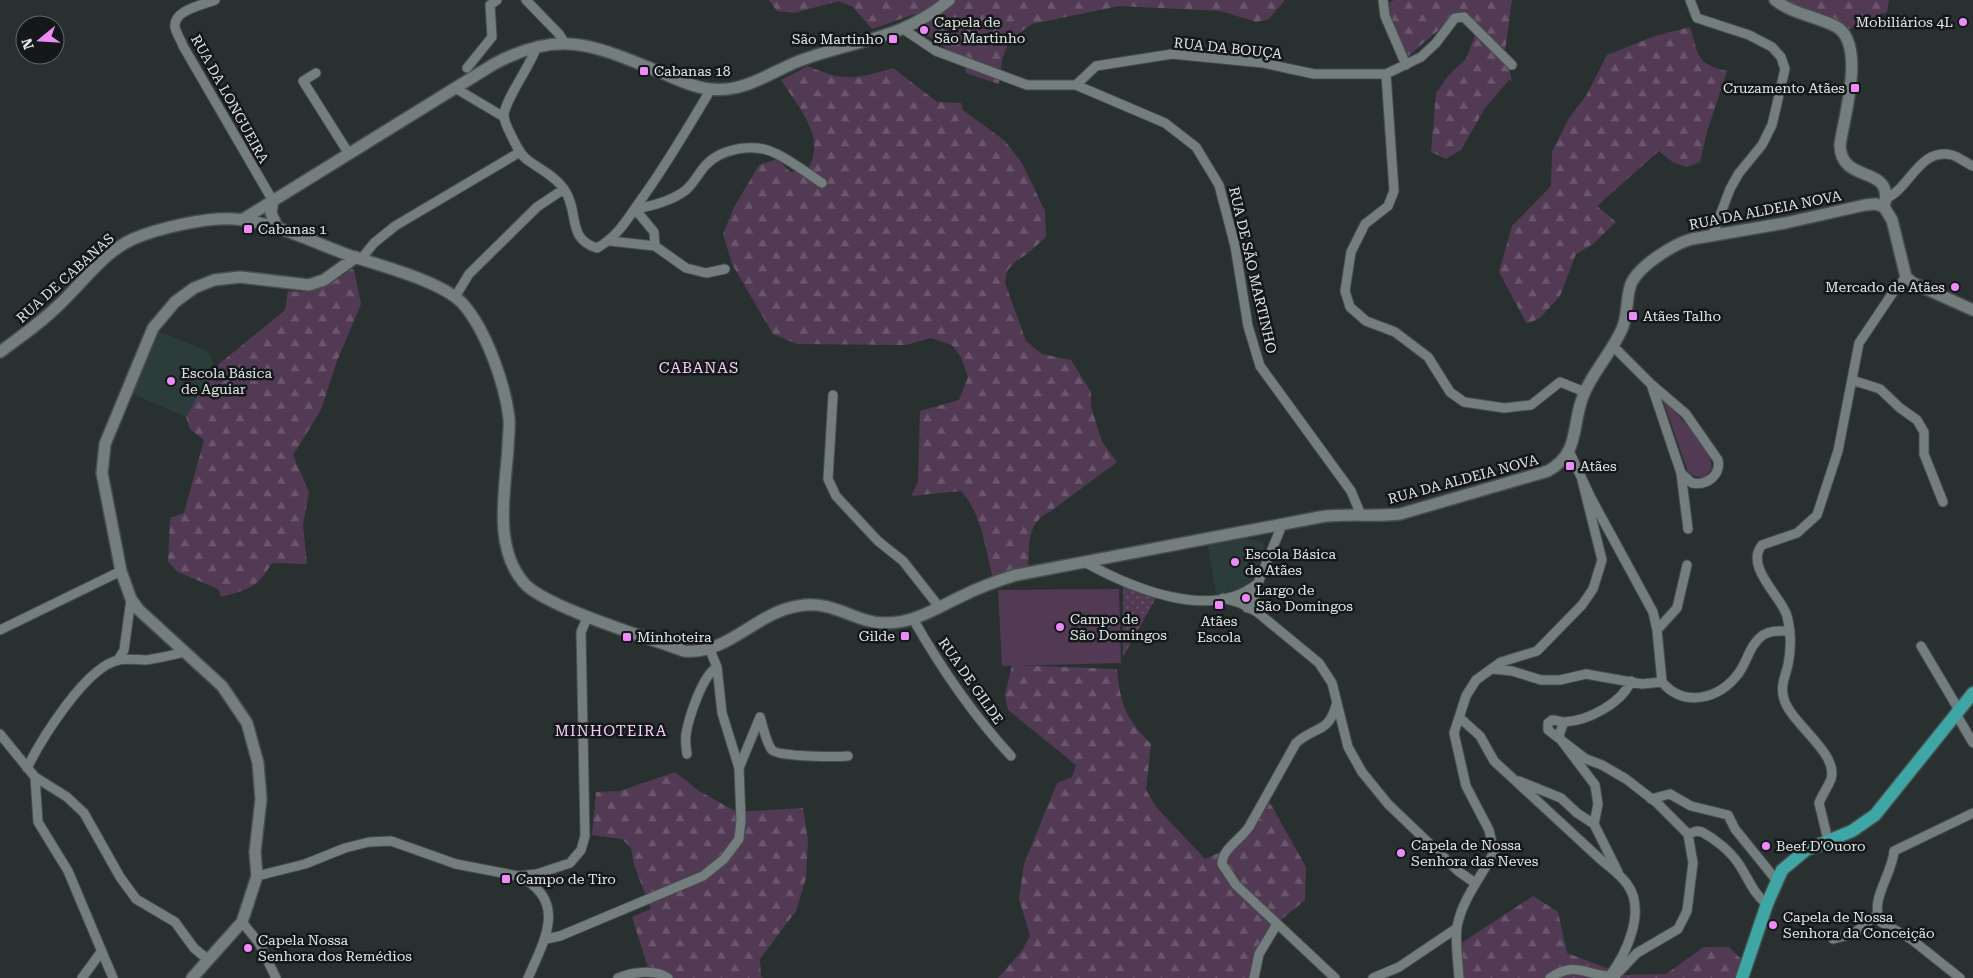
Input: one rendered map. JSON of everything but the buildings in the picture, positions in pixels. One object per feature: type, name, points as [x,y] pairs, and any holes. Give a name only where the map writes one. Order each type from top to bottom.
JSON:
[{"type":"main road","points":[[1742,978],[1767,904],[1782,870],[1796,857],[1828,840],[1852,831],[1875,815],[1973,693]]},
{"type":"street","name":"RUA DA LONGUEIRA","points":[[215,0],[184,12],[176,20],[175,27],[183,46],[273,201]]},
{"type":"street","points":[[467,68],[492,37],[490,5],[496,0]]},
{"type":"street","points":[[526,0],[559,34],[564,42]]},
{"type":"street","points":[[242,220],[505,58],[537,46],[564,42],[593,47],[687,84],[711,90],[743,88],[799,61],[845,46],[877,39],[903,29],[932,14],[949,0]]},
{"type":"street","points":[[1383,0],[1385,16],[1406,65]]},
{"type":"street","points":[[1690,0],[1697,18],[1741,32],[1772,47],[1781,57],[1785,69],[1768,133],[1762,145],[1739,173],[1730,189],[1713,234]]},
{"type":"street","points":[[1775,0],[1788,8],[1837,27],[1847,38],[1852,60],[1840,145],[1841,156],[1849,168],[1877,179],[1883,186],[1885,203],[1892,220],[1906,278],[1913,284],[1973,310]]},
{"type":"street","points":[[1512,65],[1464,17],[1454,18],[1436,43],[1421,57],[1386,74],[1394,191],[1388,206],[1365,224],[1351,252],[1345,291],[1350,306],[1366,321],[1395,332],[1428,357],[1450,392],[1464,402],[1504,408],[1531,405],[1560,382],[1585,392]]},
{"type":"street","name":"RUA DE SÃO MARTINHO","points":[[903,29],[936,51],[1027,85],[1076,86],[1165,123],[1196,147],[1219,185],[1235,246],[1248,326],[1260,366],[1351,491],[1361,515]]},
{"type":"street","points":[[504,117],[506,106],[532,60],[537,46]]},
{"type":"street","name":"RUA DA BOUÇA","points":[[1076,86],[1096,66],[1172,54],[1263,63],[1314,74],[1386,74]]},
{"type":"street","points":[[316,73],[303,81],[349,154]]},
{"type":"street","points":[[455,88],[504,117],[520,152],[528,161],[554,178],[564,189],[571,203],[577,235],[585,244],[597,248],[610,241],[636,209],[666,166],[711,90]]},
{"type":"street","points":[[636,209],[654,205],[684,192],[705,166],[718,156],[741,148],[776,153],[822,183]]},
{"type":"street","points":[[192,978],[242,922],[257,876],[255,852],[261,799],[258,763],[247,723],[222,686],[195,659],[183,652],[139,610],[131,599],[121,572],[102,473],[105,444],[153,328],[175,302],[194,288],[214,280],[240,277],[310,285],[324,280],[358,258],[395,226],[520,152]]},
{"type":"street","points":[[1885,203],[1896,193],[1916,168],[1931,157],[1954,155],[1973,166]]},
{"type":"street","points":[[455,297],[469,274],[536,207],[564,189]]},
{"type":"street","points":[[273,201],[272,214],[278,229]]},
{"type":"street","name":"RUA DA ALDEIA NOVA","points":[[913,619],[926,615],[981,587],[1016,575],[1086,563],[1279,524],[1335,515],[1400,514],[1548,471],[1560,464],[1570,451],[1581,401],[1613,346],[1626,316],[1631,285],[1638,273],[1678,243],[1713,234],[1785,223],[1865,205],[1885,203]]},
{"type":"street","points":[[636,209],[654,232],[655,246]]},
{"type":"street","name":"RUA DE CABANAS","points":[[0,352],[34,328],[110,255],[131,240],[182,226],[223,219],[242,220],[278,229],[358,258]]},
{"type":"street","points":[[610,241],[655,246],[686,268],[706,273],[725,269]]},
{"type":"street","points":[[358,258],[438,287],[463,304],[478,326],[488,346],[509,420],[504,522],[505,545],[523,582],[539,596],[684,651],[697,652],[710,650],[769,615],[798,606],[824,605],[870,621],[884,623],[913,619]]},
{"type":"street","points":[[1828,840],[1819,803],[1831,778],[1830,764],[1826,755],[1787,706],[1782,691],[1789,658],[1790,631],[1786,610],[1762,577],[1759,561],[1760,548],[1771,540],[1797,534],[1817,515],[1838,451],[1859,343],[1894,291],[1906,278]]},
{"type":"street","points":[[1613,346],[1651,384],[1686,414],[1718,460],[1719,465],[1714,476],[1705,483],[1692,483],[1681,472]]},
{"type":"street","points":[[1852,380],[1880,389],[1900,408],[1917,420],[1924,432],[1924,454],[1944,502]]},
{"type":"street","points":[[1651,384],[1681,472],[1688,529]]},
{"type":"street","points":[[833,395],[828,479],[836,496],[878,541],[903,561],[940,608]]},
{"type":"street","points":[[1570,451],[1581,476],[1653,612],[1658,630],[1662,682],[1668,688],[1687,697],[1699,698],[1712,695],[1726,687],[1738,675],[1749,651],[1761,637],[1775,631],[1790,631]]},
{"type":"street","points":[[1459,978],[1457,928],[1475,883],[1494,852],[1493,841],[1466,786],[1454,733],[1466,696],[1476,680],[1492,668],[1508,660],[1537,651],[1582,605],[1593,589],[1602,560],[1581,476]]},
{"type":"street","points":[[1248,602],[1278,537],[1279,524]]},
{"type":"street","points":[[1086,563],[1106,574],[1168,596],[1187,600],[1223,598],[1248,602],[1319,663],[1332,683],[1336,704],[1350,751],[1370,783],[1458,871],[1475,883]]},
{"type":"street","points":[[1658,630],[1677,608],[1687,565]]},
{"type":"street","points":[[0,630],[121,572]]},
{"type":"street","points":[[27,768],[41,742],[78,691],[92,676],[118,660],[124,650],[131,599]]},
{"type":"street","points":[[257,876],[306,864],[345,848],[369,842],[391,841],[456,864],[518,876],[537,874],[570,863],[580,850],[585,836],[581,632],[588,616]]},
{"type":"street","name":"RUA DE GILDE","points":[[913,619],[937,660],[965,701],[1011,756]]},
{"type":"street","points":[[1921,646],[1973,743]]},
{"type":"street","points":[[546,938],[560,936],[703,876],[724,860],[739,839],[741,820],[739,768],[722,713],[717,667],[710,650]]},
{"type":"street","points":[[118,660],[146,660],[183,652]]},
{"type":"street","points":[[686,754],[685,736],[696,702],[710,671],[717,667]]},
{"type":"street","points":[[1492,668],[1512,671],[1540,680],[1586,674],[1649,684],[1662,682]]},
{"type":"street","points":[[1550,978],[1565,970],[1574,969],[1601,978],[1608,978],[1620,973],[1637,953],[1678,929],[1687,911],[1693,863],[1688,834],[1651,799],[1626,779],[1602,765],[1586,759],[1549,732],[1547,726],[1552,720],[1564,722],[1583,718],[1613,703],[1624,693],[1631,681]]},
{"type":"street","points":[[1335,978],[1229,877],[1223,869],[1222,859],[1249,827],[1296,742],[1302,737],[1324,728],[1333,719],[1336,704]]},
{"type":"street","points":[[739,768],[760,717],[771,750],[777,754],[800,754],[824,758],[848,756]]},
{"type":"street","points":[[1460,718],[1480,736],[1494,761],[1598,858],[1618,872]]},
{"type":"street","points":[[1564,722],[1559,734],[1561,740],[1595,785],[1598,804],[1594,824]]},
{"type":"street","points":[[0,734],[35,777],[67,798],[84,813],[120,877],[136,898],[175,922],[194,948],[207,959]]},
{"type":"street","points":[[35,777],[38,822],[68,871],[112,978]]},
{"type":"street","points":[[1516,780],[1555,795],[1594,824],[1618,872],[1632,893],[1635,903],[1634,921],[1627,944],[1608,978]]},
{"type":"street","points":[[1651,799],[1670,794],[1691,806],[1728,815],[1735,829],[1777,881]]},
{"type":"street","points":[[1960,978],[1911,939],[1881,922],[1877,904],[1891,870],[1894,851],[1973,813]]},
{"type":"street","points":[[1688,834],[1698,831],[1702,832],[1728,852],[1760,898],[1767,904]]},
{"type":"street","points":[[518,876],[540,889],[546,902],[549,918],[546,938],[528,978]]},
{"type":"street","points":[[1833,939],[1853,934],[1878,914]]},
{"type":"street","points":[[242,922],[259,943],[276,978]]},
{"type":"street","points":[[1254,978],[1260,954],[1277,924]]},
{"type":"street","points":[[1373,978],[1399,967],[1457,928]]},
{"type":"street","points":[[82,978],[101,952]]},
{"type":"street","points":[[618,978],[634,973],[664,975],[668,978]]},
{"type":"shaded area","name":"Escola Básica de Aguiar","points":[[158,331],[207,351],[216,367],[186,417],[131,393]]},
{"type":"shaded area","name":"Escola Básica de Atães","points":[[1245,538],[1263,542],[1265,545],[1254,578],[1246,585],[1235,590],[1216,594],[1208,545]]},
{"type":"green space","points":[[769,0],[1285,0],[1269,19],[1256,22],[1221,11],[1119,6],[1032,24],[1009,40],[1002,60],[999,84],[966,73],[964,61],[923,32],[915,14],[872,29],[853,7],[839,1],[794,13],[777,11]]},
{"type":"green space","points":[[1394,0],[1512,0],[1505,51],[1512,81],[1509,80],[1485,108],[1461,150],[1446,159],[1431,152],[1436,93],[1448,76],[1466,59],[1476,33],[1454,17],[1406,58],[1393,32],[1389,3]]},
{"type":"green space","points":[[1783,0],[1889,0],[1887,12],[1849,29]]},
{"type":"green space","points":[[1690,27],[1697,52],[1704,62],[1727,71],[1707,132],[1700,162],[1687,167],[1674,163],[1659,151],[1597,206],[1616,222],[1593,244],[1576,254],[1560,296],[1540,318],[1527,324],[1499,272],[1512,226],[1551,186],[1552,152],[1569,118],[1586,96],[1607,55],[1655,36]]},
{"type":"green space","points":[[808,66],[841,77],[869,75],[893,68],[937,102],[961,103],[963,110],[1005,141],[1022,163],[1045,211],[1046,237],[1016,261],[1007,271],[1005,283],[1026,341],[1042,354],[1071,360],[1091,392],[1091,406],[1102,442],[1117,462],[1037,521],[1031,534],[1028,567],[993,578],[974,510],[961,491],[911,496],[918,482],[920,411],[959,400],[968,377],[961,357],[952,345],[931,338],[906,345],[797,344],[773,334],[732,264],[723,234],[734,207],[759,165],[778,159],[790,172],[807,170],[813,158],[814,146],[808,123],[781,80]]},
{"type":"green space","points":[[352,269],[354,270],[361,304],[337,361],[321,410],[293,455],[309,492],[303,525],[307,564],[272,563],[261,578],[251,587],[221,597],[218,589],[178,572],[168,562],[170,518],[184,513],[204,440],[190,429],[186,417],[213,369],[285,310],[288,291],[315,290],[336,280]]},
{"type":"green space","points":[[1663,400],[1694,433],[1708,453],[1711,470],[1704,478],[1694,476],[1688,472]]},
{"type":"green space","points":[[1123,585],[1157,596],[1123,657]]},
{"type":"green space","name":"Campo de São Domingos","points":[[1119,589],[1121,663],[1002,666],[998,590]]},
{"type":"green space","points":[[1012,665],[1117,669],[1122,702],[1130,719],[1151,744],[1146,790],[1157,808],[1205,859],[1229,848],[1249,816],[1266,796],[1306,867],[1305,900],[1271,928],[1252,966],[1251,978],[998,978],[1021,952],[1030,936],[1019,898],[1024,864],[1057,783],[1072,777],[1076,765],[1008,710],[1005,695]]},
{"type":"green space","points":[[675,772],[699,791],[737,812],[803,808],[808,840],[806,878],[796,911],[760,959],[761,977],[764,978],[672,978],[650,974],[632,917],[651,909],[634,865],[631,848],[622,839],[592,835],[596,792],[620,791]]},
{"type":"green space","points":[[1533,896],[1558,912],[1567,953],[1625,975],[1666,974],[1704,947],[1729,947],[1743,961],[1740,978],[1461,978],[1460,944]]},
{"type":"place","name":"Mobiliários 4L","points":[[1963,22]]},
{"type":"place","name":"Capela de São Martinho","points":[[924,30]]},
{"type":"place","name":"São Martinho","points":[[893,39]]},
{"type":"place","name":"Cabanas 18","points":[[644,71]]},
{"type":"place","name":"Cruzamento Atães","points":[[1855,88]]},
{"type":"place","name":"Cabanas 1","points":[[248,229]]},
{"type":"place","name":"Mercado de Atães","points":[[1955,287]]},
{"type":"place","name":"Atães Talho","points":[[1633,316]]},
{"type":"place","name":"Escola Básica de Aguiar","points":[[171,381]]},
{"type":"place","name":"Atães","points":[[1570,466]]},
{"type":"place","name":"Escola Básica de Atães","points":[[1235,562]]},
{"type":"place","name":"Largo de São Domingos","points":[[1246,598]]},
{"type":"place","name":"Atães Escola","points":[[1219,605]]},
{"type":"place","name":"Campo de São Domingos","points":[[1060,627]]},
{"type":"place","name":"Gilde","points":[[905,636]]},
{"type":"place","name":"Minhoteira","points":[[627,637]]},
{"type":"place","name":"Beef D'Ouoro","points":[[1766,846]]},
{"type":"place","name":"Capela de Nossa Senhora das Neves","points":[[1401,853]]},
{"type":"place","name":"Campo de Tiro","points":[[506,879]]},
{"type":"place","name":"Capela de Nossa Senhora da Conceição","points":[[1773,925]]},
{"type":"place","name":"Capela Nossa Senhora dos Remédios","points":[[248,948]]},
{"type":"district","name":"CABANAS","points":[[699,368]]},
{"type":"district","name":"MINHOTEIRA","points":[[611,731]]}]
